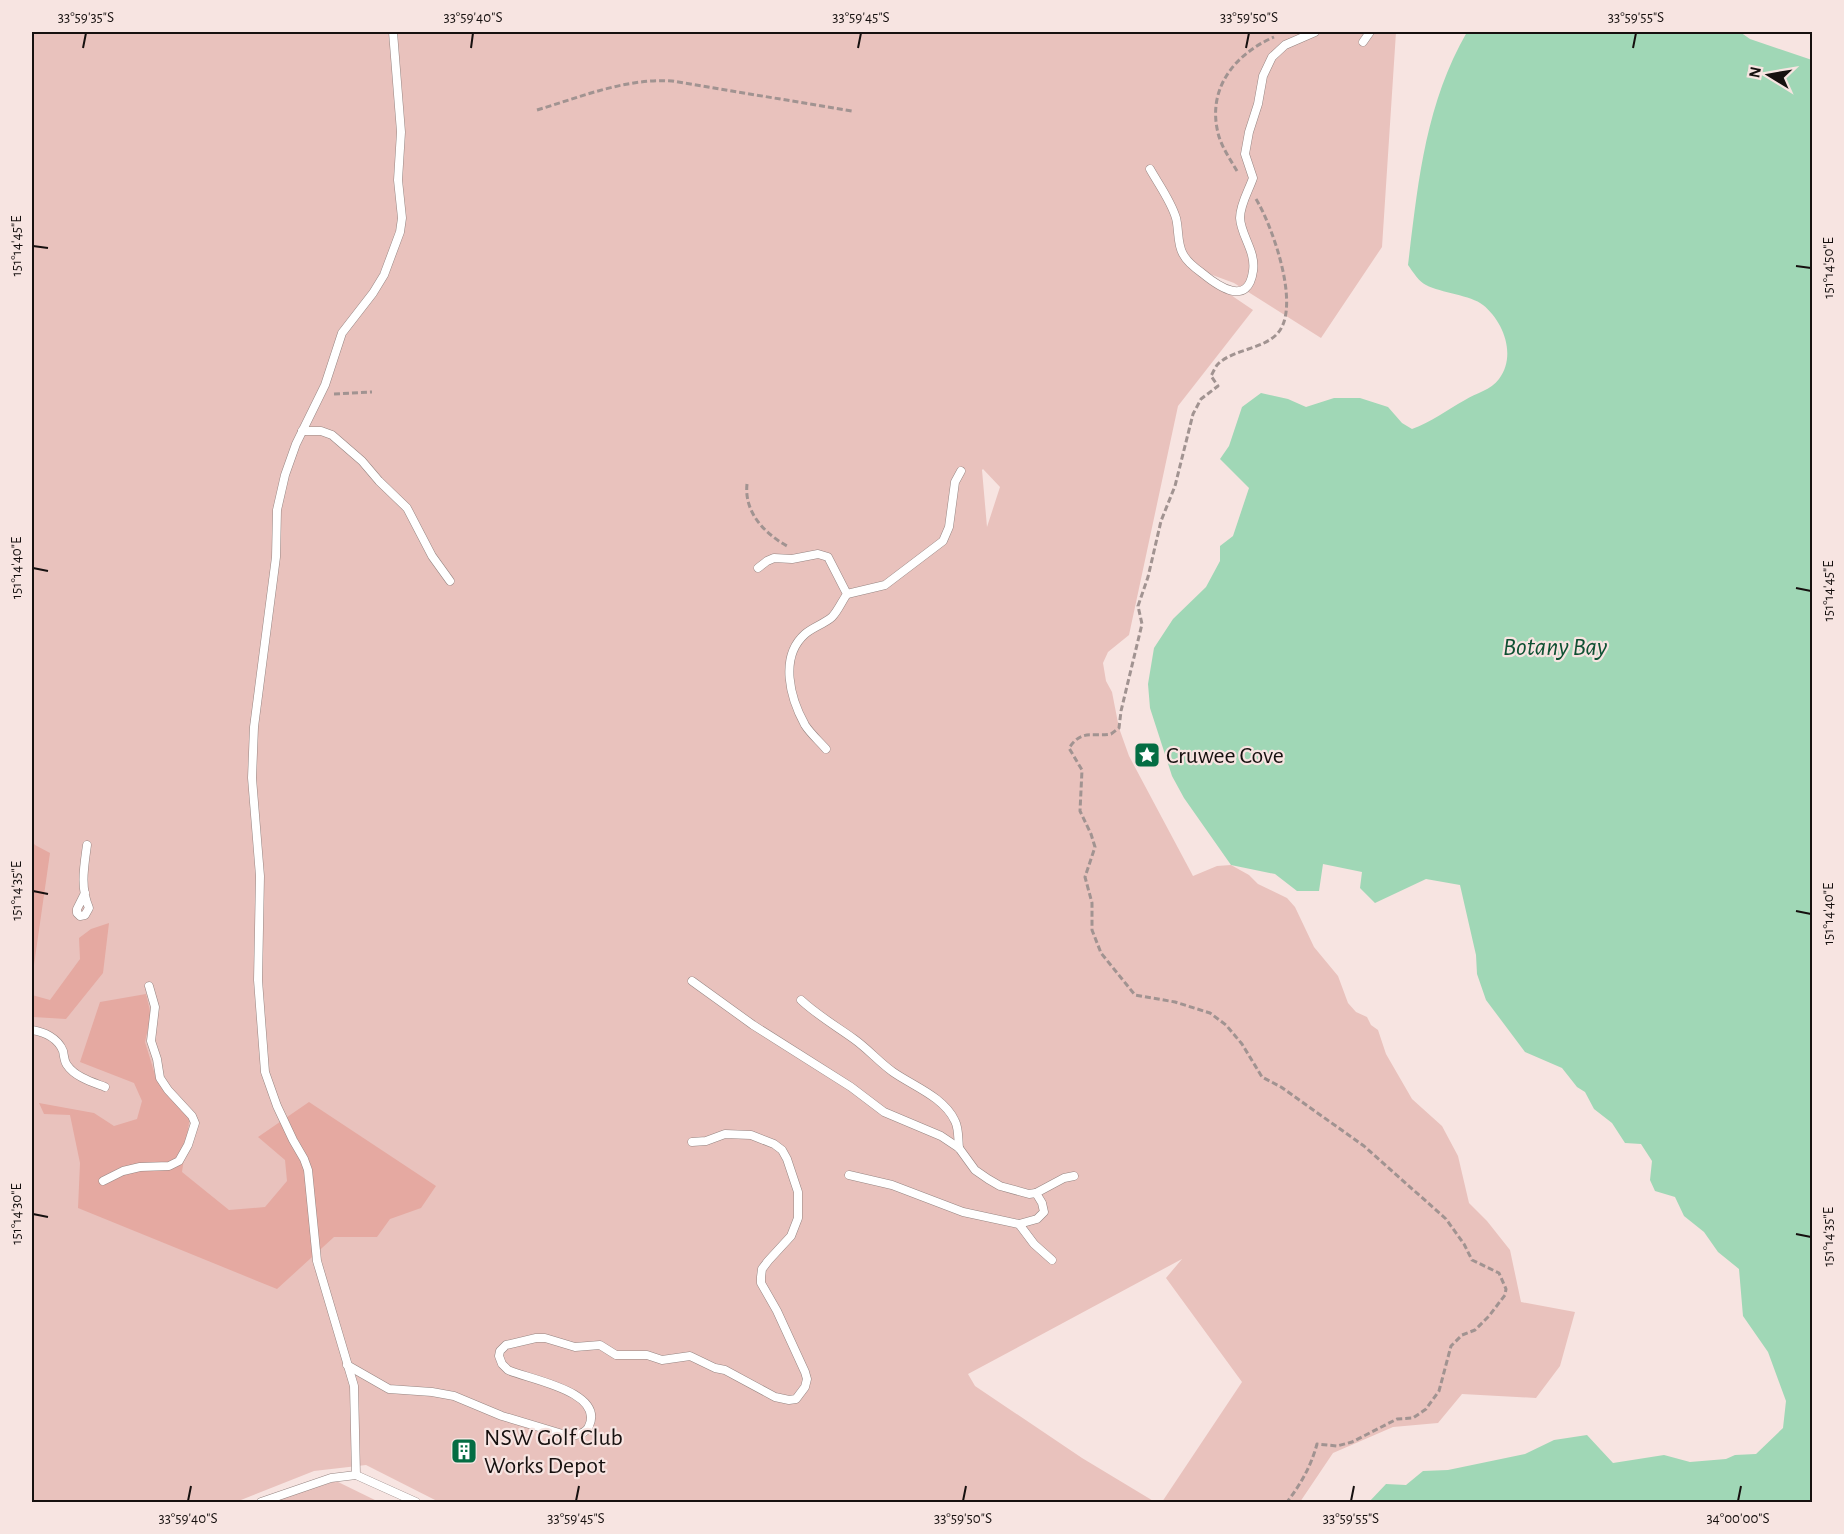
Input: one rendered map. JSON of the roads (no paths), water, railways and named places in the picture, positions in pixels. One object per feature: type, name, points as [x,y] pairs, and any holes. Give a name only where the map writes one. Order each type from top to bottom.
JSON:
[{"type":"lane","points":[[356,1475],[354,1386],[317,1261],[308,1170],[277,1106],[265,1072],[258,981],[260,876],[252,778],[254,727],[276,557],[277,510],[285,475],[302,431],[320,395],[342,333],[384,275],[400,232],[402,218],[398,180],[400,132],[393,32]]},
{"type":"lane","points":[[1150,170],[1175,214],[1181,252],[1185,259],[1221,287],[1231,292],[1241,291],[1248,285],[1253,269],[1251,252],[1240,219],[1253,178],[1245,154],[1263,76],[1272,57],[1285,45],[1315,32]]},
{"type":"lane","points":[[1363,42],[1370,32]]},
{"type":"lane","points":[[302,431],[321,431],[332,435],[362,460],[379,481],[407,508],[432,555],[450,581]]},
{"type":"lane","points":[[826,748],[806,727],[799,712],[788,672],[796,644],[805,634],[834,616],[847,594],[885,585],[943,541],[949,527],[955,482],[961,471]]},
{"type":"lane","points":[[758,568],[774,558],[799,558],[818,554],[828,557],[847,594]]},
{"type":"lane","points":[[85,893],[83,870],[87,845]]},
{"type":"lane","points":[[692,981],[753,1025],[850,1087],[884,1112],[941,1136],[959,1148],[975,1170],[994,1182],[1029,1194],[1036,1193],[1064,1178],[1074,1176]]},
{"type":"lane","points":[[103,1181],[123,1171],[140,1167],[169,1166],[179,1161],[188,1145],[195,1123],[192,1116],[162,1082],[151,1041],[155,1007],[149,986]]},
{"type":"lane","points":[[801,1000],[894,1072],[946,1108],[955,1120],[959,1148]]},
{"type":"lane","points":[[32,1030],[57,1041],[62,1048],[66,1064],[73,1071],[105,1087]]},
{"type":"lane","points":[[347,1365],[389,1389],[454,1396],[502,1416],[569,1436],[579,1435],[589,1426],[591,1419],[587,1405],[580,1398],[560,1387],[508,1370],[502,1364],[499,1356],[500,1351],[506,1346],[536,1338],[545,1338],[567,1346],[600,1345],[616,1356],[647,1355],[662,1360],[690,1356],[715,1368],[725,1370],[775,1397],[789,1400],[796,1398],[806,1387],[805,1372],[777,1311],[761,1283],[762,1269],[791,1236],[798,1218],[798,1192],[787,1159],[782,1150],[774,1144],[751,1135],[725,1134],[706,1141],[692,1142]]},
{"type":"lane","points":[[849,1175],[911,1191],[963,1212],[1019,1224],[1037,1219],[1044,1212],[1036,1193]]},
{"type":"lane","points":[[1019,1224],[1034,1244],[1052,1260]]},
{"type":"lane","points":[[261,1503],[331,1478],[356,1475],[416,1503]]},
{"type":"water","name":"Botany Bay","points":[[1467,32],[1740,32],[1750,39],[1812,60],[1812,1502],[1369,1502],[1386,1484],[1406,1485],[1423,1471],[1448,1470],[1525,1454],[1554,1440],[1587,1435],[1613,1463],[1664,1455],[1690,1462],[1756,1454],[1783,1428],[1786,1401],[1768,1352],[1743,1316],[1739,1269],[1718,1252],[1704,1232],[1684,1216],[1675,1197],[1655,1191],[1650,1180],[1652,1161],[1641,1144],[1625,1143],[1612,1123],[1594,1109],[1585,1092],[1577,1087],[1562,1068],[1525,1052],[1486,1000],[1477,974],[1476,955],[1460,885],[1426,879],[1375,903],[1360,888],[1362,872],[1323,864],[1319,891],[1297,891],[1275,874],[1231,865],[1184,798],[1172,776],[1150,708],[1148,684],[1154,648],[1173,619],[1206,587],[1220,561],[1220,546],[1233,536],[1249,488],[1220,459],[1229,446],[1242,407],[1261,393],[1288,399],[1306,407],[1334,398],[1360,398],[1388,407],[1402,423],[1412,429],[1492,386],[1504,370],[1507,360],[1505,339],[1502,329],[1490,312],[1483,305],[1471,299],[1423,284],[1408,265],[1420,174],[1433,116],[1441,88]]},
{"type":"place","name":"Cruwee Cove","points":[[1147,755]]},
{"type":"place","name":"NSW Golf Club Works Depot","points":[[464,1451]]}]
